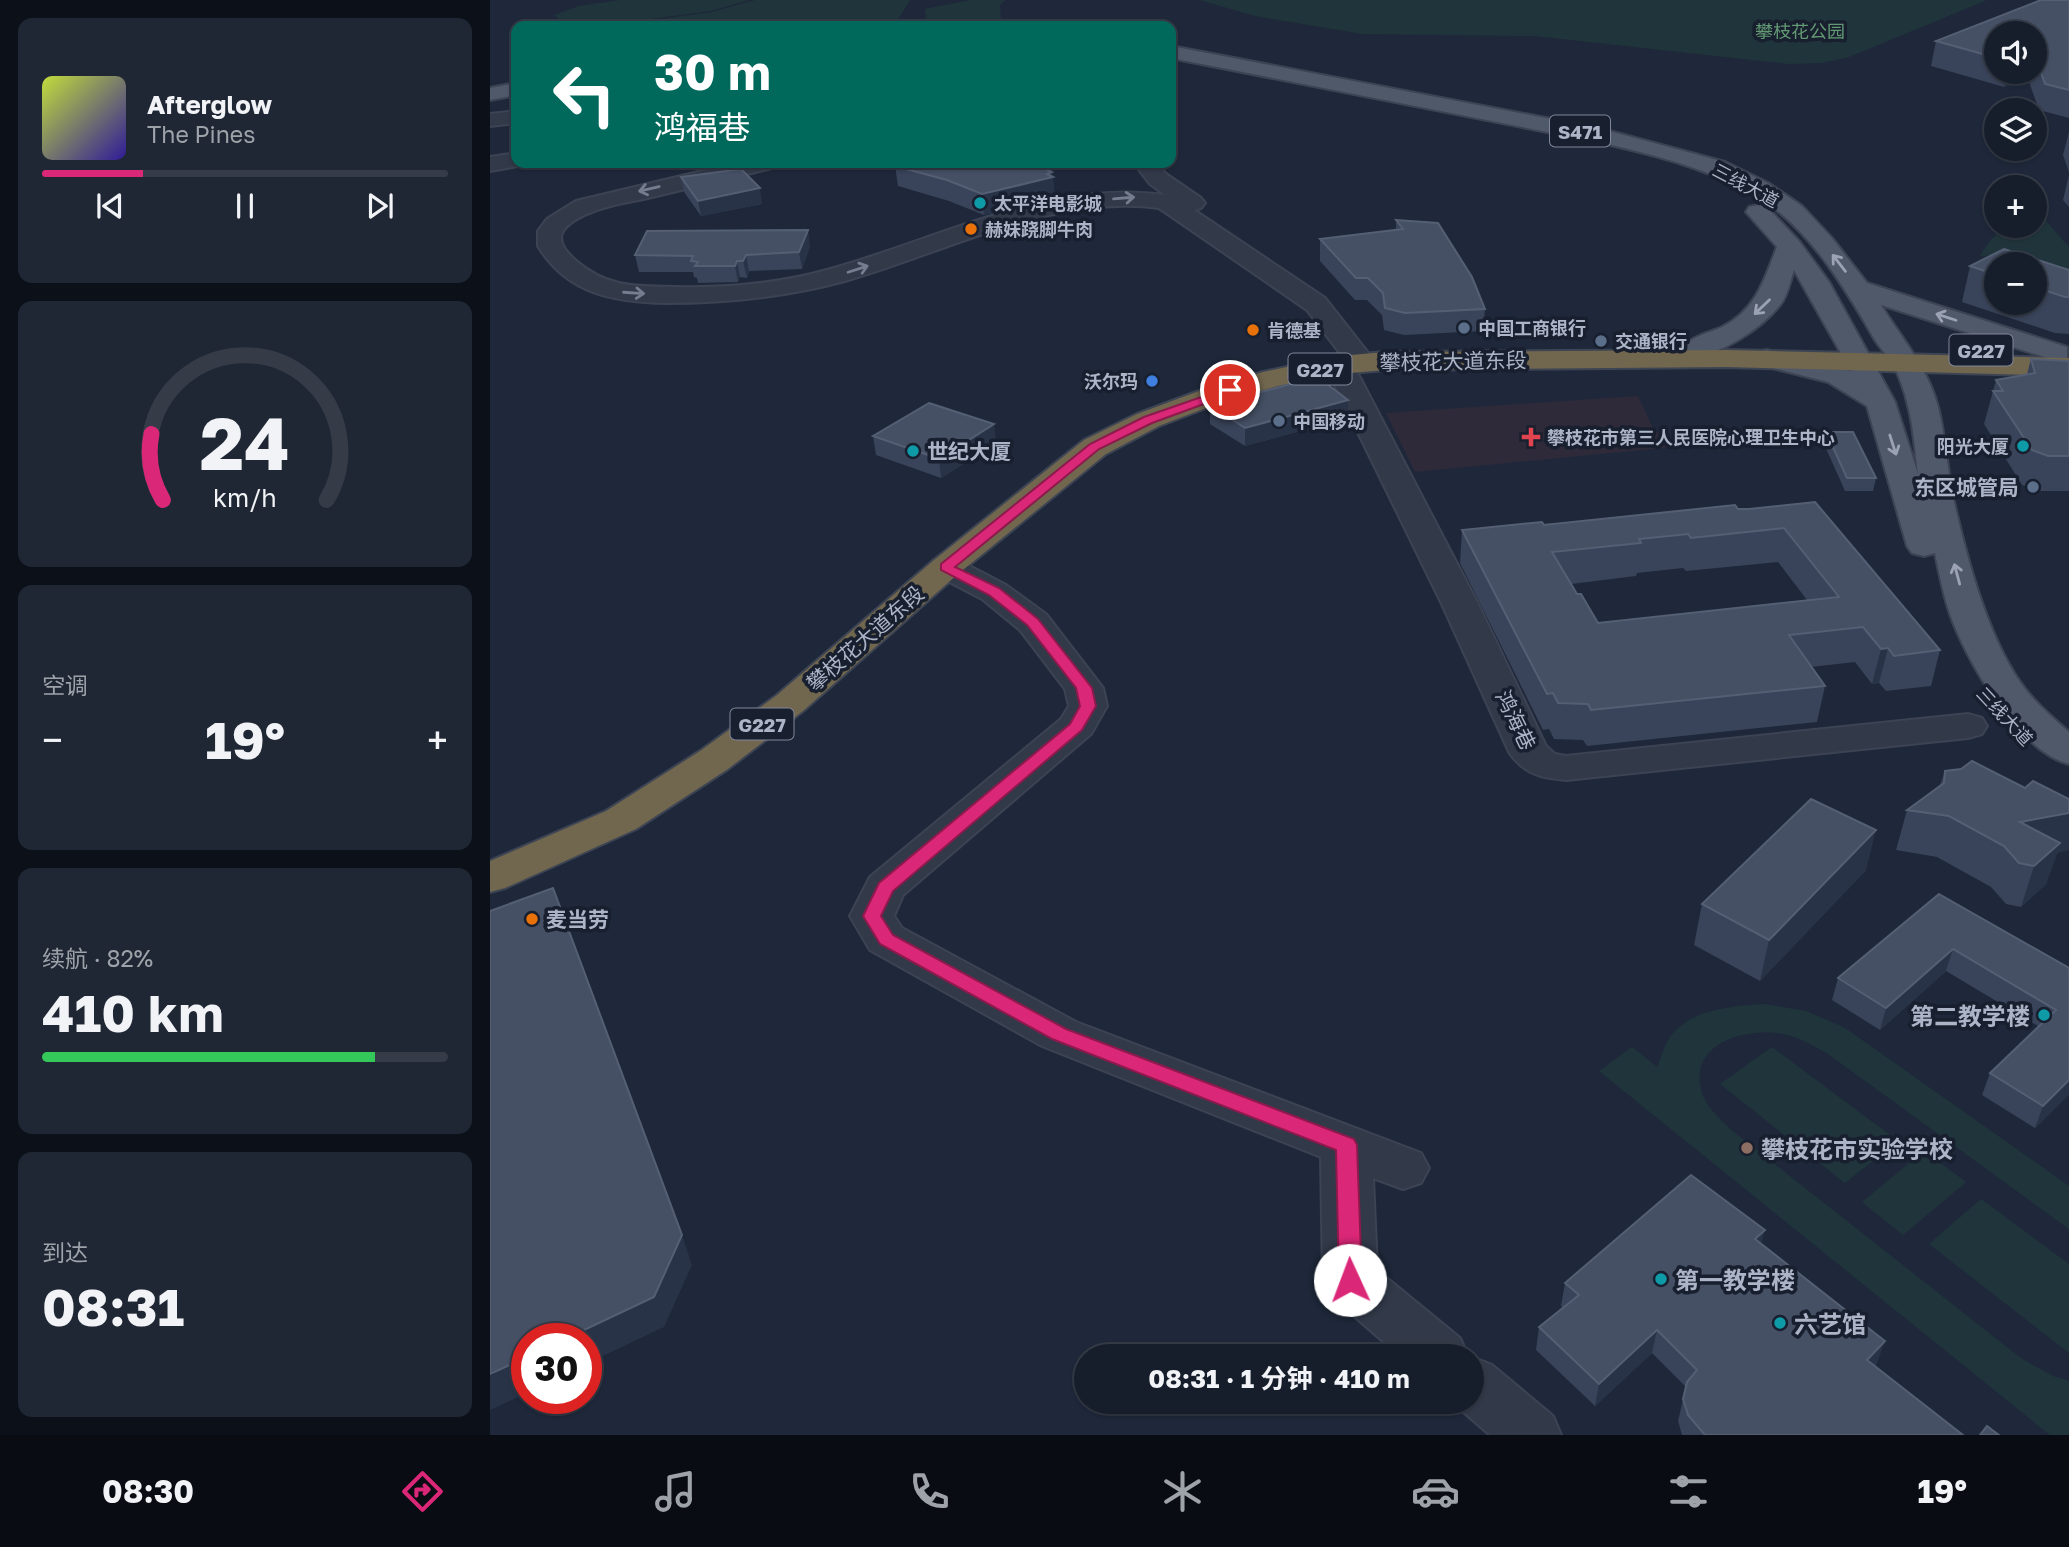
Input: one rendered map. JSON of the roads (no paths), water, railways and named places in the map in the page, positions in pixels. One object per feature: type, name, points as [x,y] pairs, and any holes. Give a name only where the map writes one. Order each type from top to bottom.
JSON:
[{"type":"highway","name":"攀枝花大道东段","points":[[490,864],[608,811],[711,744],[777,695],[933,561],[1075,446],[1144,412],[1204,389],[1268,371],[1365,360],[1697,348],[1855,353],[1905,365],[2065,358]]},
{"type":"highway","name":"攀枝花大道东段","points":[[490,878],[621,820],[714,760],[790,703],[946,567],[1095,447],[1148,420],[1209,397],[1273,378],[1365,360],[1767,358],[1855,353]]},
{"type":"highway","name":"G227","points":[[1970,362],[2065,358]]},
{"type":"main road","name":"三线大道","points":[[1176,53],[1598,135],[1665,151],[1717,167],[1760,188],[1793,211],[1823,243],[1858,289],[1905,365],[1923,405],[1924,501],[1942,611],[1977,686],[2009,726],[2069,775]]},
{"type":"main road","name":"三线大道","points":[[1176,63],[1579,141],[1649,158],[1696,174],[1733,193],[1761,215],[1790,246],[1816,282],[1880,402],[1924,501],[1967,612],[2003,686],[2033,721],[2069,752]]},
{"type":"main road","points":[[490,85],[511,81]]},
{"type":"main road","points":[[490,94],[511,90]]},
{"type":"main road","points":[[1697,348],[1735,331],[1770,301],[1790,246]]},
{"type":"main road","points":[[1858,289],[2065,358]]},
{"type":"main road","points":[[1767,358],[1838,376],[1880,402]]},
{"type":"main road","points":[[1905,365],[1926,376],[1970,362]]},
{"type":"street","points":[[490,120],[511,118]]},
{"type":"street","points":[[490,164],[511,161]]},
{"type":"street","points":[[1149,168],[1158,179],[1215,218],[1273,247]]},
{"type":"street","points":[[716,169],[584,206],[565,216],[554,226],[548,235],[552,253],[583,279],[611,291],[630,294],[743,294],[795,286],[842,274],[1043,212],[1121,197],[1155,198],[1166,201],[1316,304],[1365,360]]},
{"type":"street","points":[[1316,276],[1365,331],[1365,360]]},
{"type":"street","name":"鸿海巷","points":[[1365,360],[1459,602],[1529,752],[1539,762],[1566,768],[1968,726]]},
{"type":"street","points":[[946,567],[994,592],[1033,622],[1084,688],[1088,706],[1077,726],[886,887],[872,916],[886,939],[1059,1034],[1404,1168]]},
{"type":"street","points":[[1346,1145],[1350,1280],[1426,1344]]},
{"type":"street","points":[[1484,1393],[1532,1435]]},
{"type":"place","name":"太平洋电影城","points":[[980,203]]},
{"type":"place","name":"赫妹跷脚牛肉","points":[[971,229]]},
{"type":"place","name":"中国工商银行","points":[[1464,328]]},
{"type":"place","name":"肯德基","points":[[1253,330]]},
{"type":"place","name":"交通银行","points":[[1601,341]]},
{"type":"place","name":"沃尔玛","points":[[1152,381]]},
{"type":"place","name":"中国移动","points":[[1279,421]]},
{"type":"place","name":"攀枝花市第三人民医院心理卫生中心","points":[[1531,437]]},
{"type":"place","name":"阳光大厦","points":[[2023,446]]},
{"type":"place","name":"世纪大厦","points":[[913,451]]},
{"type":"place","name":"东区城管局","points":[[2033,487]]},
{"type":"place","name":"麦当劳","points":[[532,919]]},
{"type":"place","name":"第二教学楼","points":[[2044,1015]]},
{"type":"place","name":"攀枝花市实验学校","points":[[1747,1148]]},
{"type":"place","name":"第一教学楼","points":[[1661,1279]]},
{"type":"place","name":"六艺馆","points":[[1780,1323]]},
{"type":"park label","name":"攀枝花公园","points":[[1800,31]]}]
